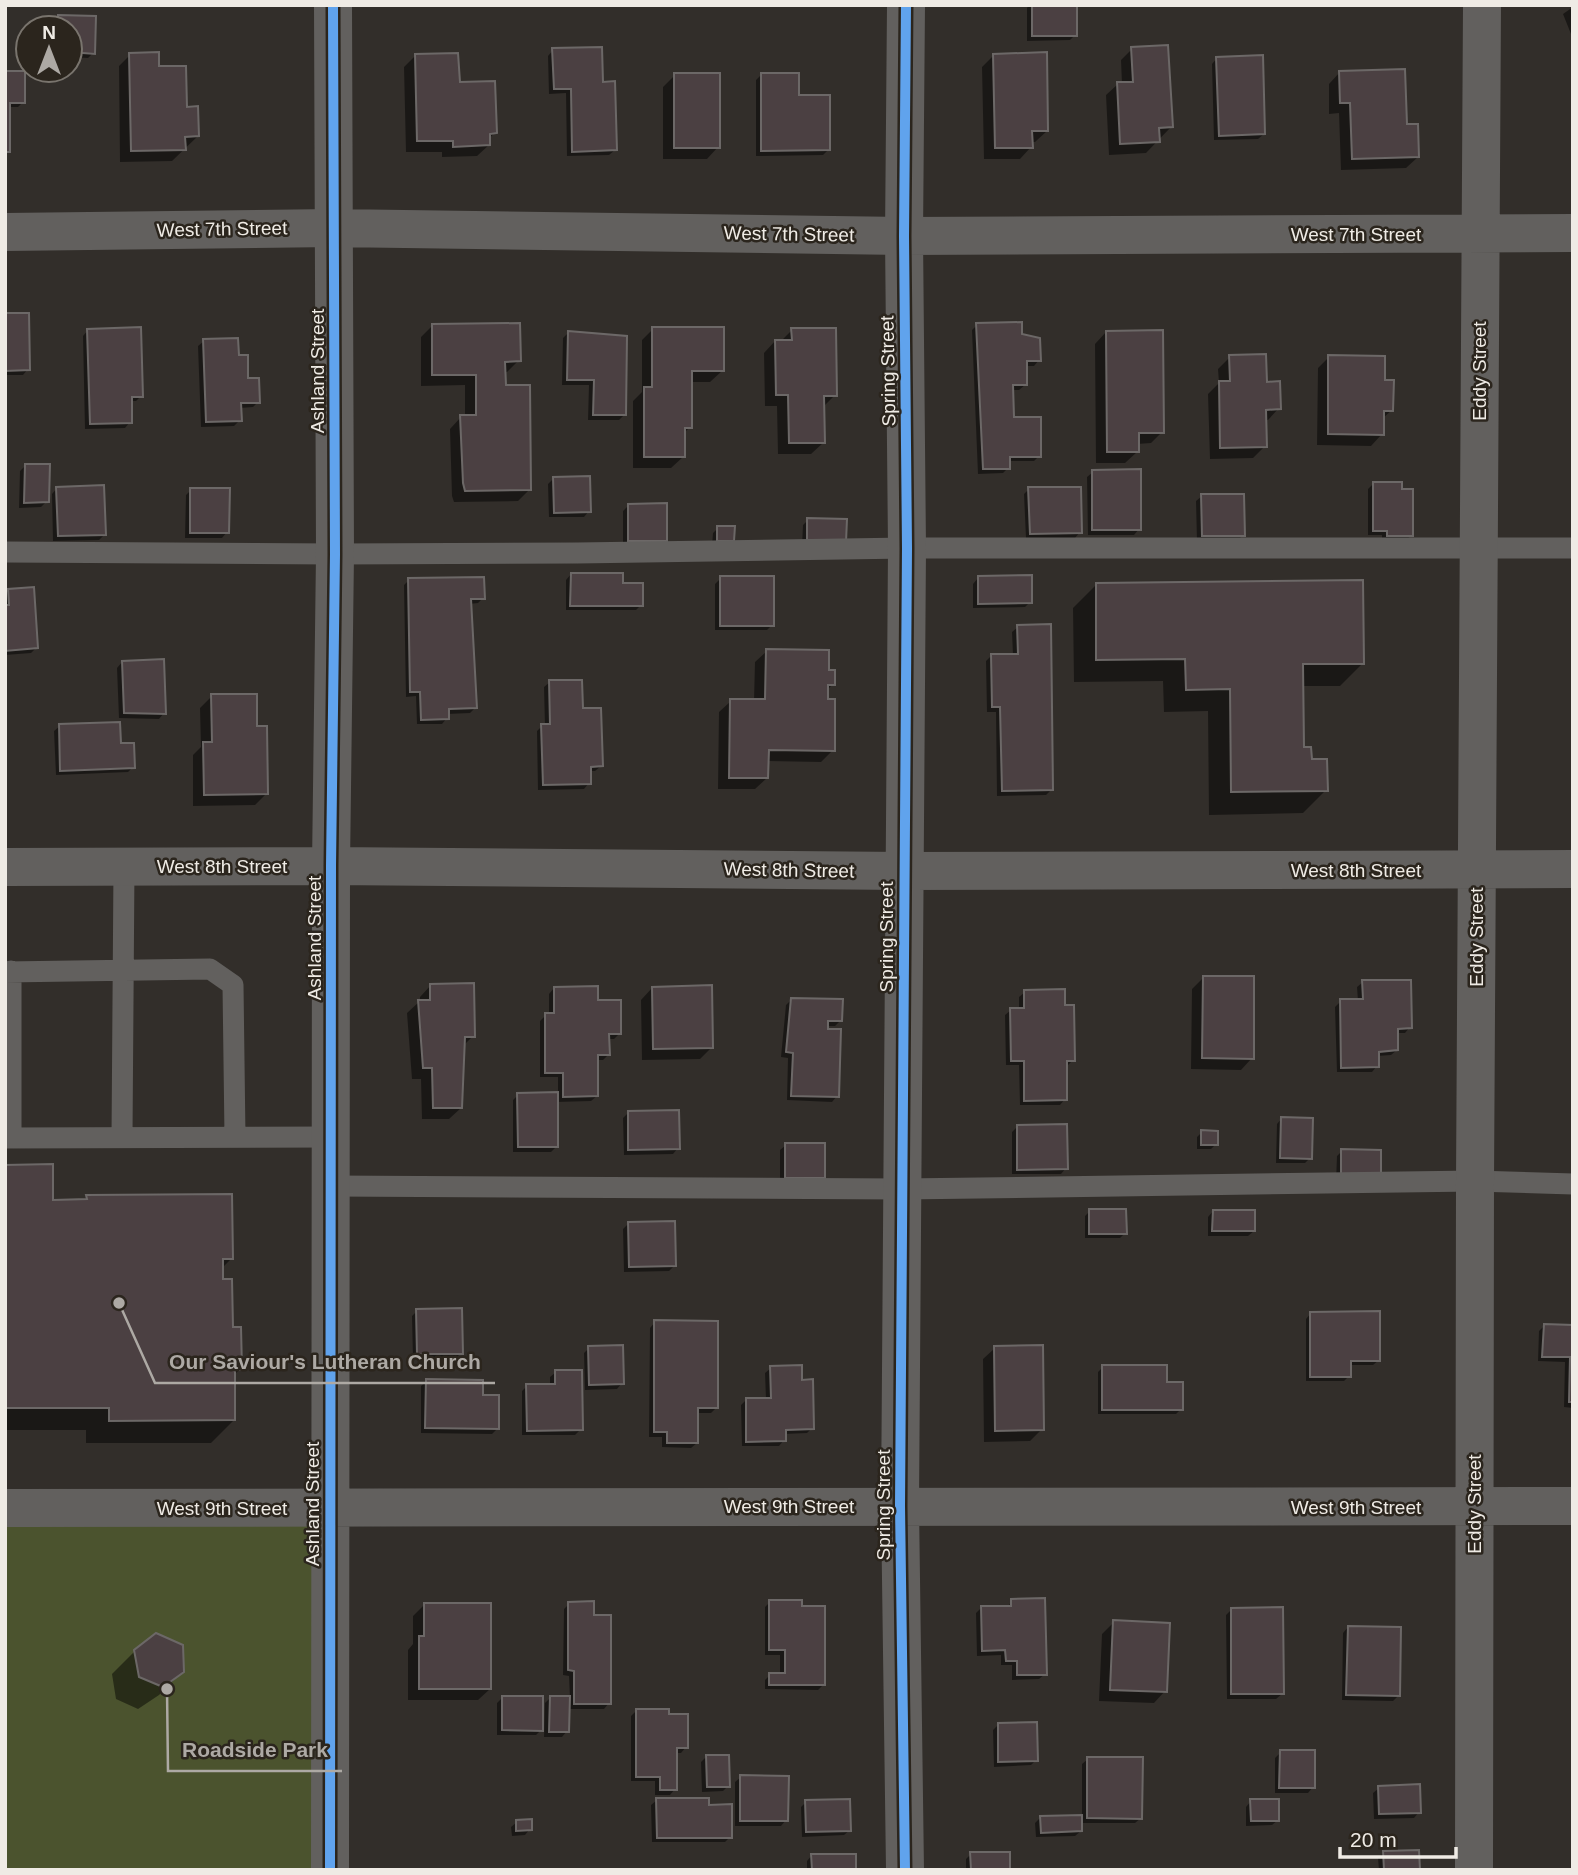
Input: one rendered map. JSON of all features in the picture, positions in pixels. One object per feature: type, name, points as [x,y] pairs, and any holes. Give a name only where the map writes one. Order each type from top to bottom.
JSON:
[{"type":"street","name":"Ashland Street","points":[[330,1870],[331,866],[335,554],[333,5]]},
{"type":"street","name":"Spring Street","points":[[905,1870],[900,1506],[907,548],[904,236],[906,5]]},
{"type":"street","name":"Eddy Street","points":[[1474,1870],[1476,870],[1482,5]]},
{"type":"street","name":"West 7th Street","points":[[5,232],[334,228],[904,236],[1573,233]]},
{"type":"street","name":"West 8th Street","points":[[5,867],[331,866],[904,871],[1573,869]]},
{"type":"street","name":"West 9th Street","points":[[5,1508],[1573,1506]]},
{"type":"lane","points":[[5,552],[335,554],[907,548],[1573,548]]},
{"type":"lane","points":[[122,1137],[124,866]]},
{"type":"lane","points":[[235,1137],[233,985],[210,969],[8,972],[8,1138],[332,1137]]},
{"type":"lane","points":[[331,1186],[902,1189],[1475,1181],[1573,1184]]},
{"type":"green space","points":[[5,1508],[329,1508],[330,1870],[5,1870]]},
{"type":"building","points":[[1032,5],[1077,5],[1077,36],[1032,36]]},
{"type":"building","points":[[84,16],[96,16],[95,54],[84,53]]},
{"type":"building","points":[[1168,45],[1173,127],[1159,128],[1160,142],[1120,144],[1117,82],[1133,82],[1131,47]]},
{"type":"building","points":[[602,47],[603,82],[615,81],[617,150],[572,152],[571,89],[554,89],[552,48]]},
{"type":"building","points":[[159,52],[159,66],[186,66],[187,107],[198,106],[199,136],[185,137],[186,150],[131,151],[129,53]]},
{"type":"building","points":[[1047,52],[1048,131],[1032,131],[1033,148],[995,148],[993,54]]},
{"type":"building","points":[[458,53],[460,82],[495,81],[497,133],[490,134],[490,145],[453,147],[453,141],[417,141],[415,54]]},
{"type":"building","points":[[1263,55],[1265,134],[1219,136],[1216,57]]},
{"type":"building","points":[[1405,69],[1407,124],[1418,124],[1419,157],[1352,159],[1350,103],[1340,103],[1339,71]]},
{"type":"building","points":[[5,71],[14,71],[14,84],[25,84],[25,103],[10,103],[10,152],[5,152]]},
{"type":"building","points":[[674,73],[720,73],[720,148],[674,148]]},
{"type":"building","points":[[761,73],[799,73],[799,95],[830,95],[830,150],[761,151]]},
{"type":"building","points":[[5,313],[29,313],[30,370],[5,371]]},
{"type":"building","points":[[1022,322],[1022,334],[1040,338],[1041,361],[1027,361],[1027,385],[1013,385],[1014,417],[1041,417],[1041,457],[1010,457],[1010,469],[983,469],[976,323]]},
{"type":"building","points":[[520,323],[521,361],[505,362],[506,385],[530,385],[531,490],[465,491],[460,415],[476,415],[476,375],[432,375],[432,324]]},
{"type":"building","points":[[141,327],[143,397],[132,397],[132,423],[90,424],[87,329]]},
{"type":"building","points":[[652,327],[724,327],[724,371],[692,371],[692,428],[685,428],[685,457],[644,457],[644,387],[652,387]]},
{"type":"building","points":[[791,328],[836,328],[837,396],[824,396],[825,443],[789,443],[788,395],[776,395],[775,340],[792,340]]},
{"type":"building","points":[[1163,330],[1164,433],[1139,433],[1139,452],[1107,452],[1106,331]]},
{"type":"building","points":[[568,331],[627,336],[626,415],[593,415],[594,380],[567,380]]},
{"type":"building","points":[[238,338],[239,355],[248,355],[248,378],[259,378],[260,403],[241,403],[242,421],[206,422],[203,339]]},
{"type":"building","points":[[1266,354],[1267,382],[1280,381],[1281,409],[1266,410],[1267,447],[1220,448],[1219,381],[1230,381],[1229,355]]},
{"type":"building","points":[[1328,355],[1385,356],[1385,380],[1394,380],[1393,411],[1384,411],[1384,435],[1328,434]]},
{"type":"building","points":[[25,464],[50,464],[49,502],[24,503]]},
{"type":"building","points":[[1141,469],[1141,530],[1092,530],[1092,470]]},
{"type":"building","points":[[590,476],[591,512],[554,513],[553,477]]},
{"type":"building","points":[[1373,482],[1402,482],[1402,489],[1413,489],[1413,536],[1387,536],[1387,531],[1373,531]]},
{"type":"building","points":[[104,485],[106,535],[58,536],[56,487]]},
{"type":"building","points":[[1028,487],[1081,487],[1082,533],[1030,534]]},
{"type":"building","points":[[190,488],[230,488],[229,533],[190,533]]},
{"type":"building","points":[[1201,494],[1244,494],[1245,536],[1202,536]]},
{"type":"building","points":[[667,503],[667,541],[628,541],[628,504]]},
{"type":"building","points":[[807,518],[847,519],[846,542],[807,541]]},
{"type":"building","points":[[717,526],[735,526],[734,541],[717,541]]},
{"type":"building","points":[[571,573],[623,573],[623,583],[643,583],[643,606],[570,606]]},
{"type":"building","points":[[1032,575],[1032,603],[978,604],[978,576]]},
{"type":"building","points":[[720,576],[774,576],[774,626],[720,626]]},
{"type":"building","points":[[484,577],[485,599],[471,599],[477,708],[449,709],[449,719],[421,720],[420,692],[410,692],[408,578]]},
{"type":"building","points":[[1363,580],[1364,664],[1303,664],[1304,747],[1311,747],[1312,759],[1327,759],[1328,791],[1231,792],[1230,689],[1186,690],[1185,659],[1096,660],[1096,583]]},
{"type":"building","points":[[34,587],[38,648],[5,651],[5,605],[9,605],[8,589]]},
{"type":"building","points":[[1051,624],[1053,790],[1002,791],[1000,707],[992,707],[991,654],[1018,654],[1017,625]]},
{"type":"building","points":[[766,649],[829,650],[829,670],[835,670],[835,685],[828,685],[828,699],[835,699],[835,751],[769,750],[768,778],[729,778],[730,699],[765,699]]},
{"type":"building","points":[[164,659],[166,714],[124,713],[122,661]]},
{"type":"building","points":[[549,680],[582,680],[583,708],[601,708],[603,766],[591,767],[591,784],[543,785],[541,724],[550,724]]},
{"type":"building","points":[[211,694],[257,694],[257,726],[267,726],[268,794],[204,795],[203,742],[212,742]]},
{"type":"building","points":[[120,722],[121,743],[134,743],[135,768],[60,771],[59,724]]},
{"type":"building","points":[[1203,976],[1254,976],[1254,1059],[1202,1058]]},
{"type":"building","points":[[1362,980],[1411,980],[1412,1028],[1398,1029],[1398,1050],[1379,1052],[1379,1067],[1341,1068],[1340,999],[1363,999]]},
{"type":"building","points":[[474,983],[475,1037],[465,1037],[462,1108],[433,1108],[432,1068],[423,1068],[418,1000],[430,1000],[430,984]]},
{"type":"building","points":[[712,985],[713,1048],[653,1049],[652,987]]},
{"type":"building","points":[[598,986],[598,1000],[621,1000],[621,1034],[609,1034],[610,1055],[598,1055],[598,1096],[563,1097],[563,1073],[545,1073],[545,1013],[554,1013],[554,987]]},
{"type":"building","points":[[1065,989],[1065,1005],[1074,1005],[1075,1061],[1067,1061],[1067,1100],[1024,1101],[1024,1061],[1011,1061],[1010,1008],[1024,1008],[1024,990]]},
{"type":"building","points":[[791,998],[843,999],[842,1021],[828,1021],[828,1029],[841,1029],[839,1097],[791,1096],[793,1053],[786,1052]]},
{"type":"building","points":[[558,1092],[558,1147],[518,1147],[517,1093]]},
{"type":"building","points":[[679,1110],[680,1149],[628,1150],[628,1111]]},
{"type":"building","points":[[1281,1117],[1313,1118],[1312,1159],[1280,1158]]},
{"type":"building","points":[[1067,1124],[1068,1169],[1017,1170],[1017,1125]]},
{"type":"building","points":[[1201,1130],[1218,1131],[1218,1145],[1201,1145]]},
{"type":"building","points":[[785,1143],[825,1143],[825,1178],[785,1178]]},
{"type":"building","points":[[1341,1149],[1381,1150],[1381,1178],[1341,1177]]},
{"type":"building","points":[[53,1164],[53,1200],[87,1199],[86,1195],[232,1194],[233,1259],[223,1259],[223,1279],[232,1279],[233,1327],[241,1327],[242,1370],[235,1370],[235,1420],[109,1421],[109,1408],[5,1408],[5,1165]]},
{"type":"building","points":[[1089,1209],[1126,1209],[1127,1234],[1089,1234]]},
{"type":"building","points":[[1213,1210],[1255,1210],[1255,1231],[1212,1231]]},
{"type":"building","points":[[675,1221],[676,1266],[629,1267],[628,1222]]},
{"type":"building","points":[[462,1308],[463,1354],[417,1354],[416,1309]]},
{"type":"building","points":[[1380,1311],[1380,1361],[1351,1361],[1351,1377],[1310,1377],[1310,1312]]},
{"type":"building","points":[[654,1320],[718,1321],[718,1408],[698,1408],[698,1443],[667,1443],[667,1432],[654,1432]]},
{"type":"building","points":[[1544,1324],[1573,1325],[1573,1402],[1569,1402],[1570,1357],[1542,1357]]},
{"type":"building","points":[[623,1345],[624,1384],[589,1385],[588,1346]]},
{"type":"building","points":[[1043,1345],[1044,1430],[995,1431],[994,1346]]},
{"type":"building","points":[[802,1365],[802,1380],[813,1379],[814,1429],[786,1430],[786,1441],[746,1442],[746,1398],[771,1398],[770,1366]]},
{"type":"building","points":[[1102,1365],[1167,1365],[1167,1382],[1183,1382],[1183,1410],[1102,1410]]},
{"type":"building","points":[[555,1370],[582,1370],[583,1430],[527,1431],[526,1384],[555,1384]]},
{"type":"building","points":[[426,1379],[483,1380],[483,1395],[499,1395],[499,1429],[425,1428]]},
{"type":"building","points":[[1045,1598],[1047,1675],[1017,1675],[1017,1661],[1006,1661],[1005,1650],[982,1651],[981,1606],[1011,1606],[1011,1599]]},
{"type":"building","points":[[769,1600],[802,1600],[802,1606],[825,1606],[825,1685],[769,1685],[769,1673],[785,1673],[785,1650],[769,1650]]},
{"type":"building","points":[[594,1601],[594,1615],[611,1615],[611,1704],[574,1704],[574,1671],[568,1670],[568,1602]]},
{"type":"building","points":[[424,1603],[491,1603],[491,1689],[419,1689],[419,1636],[424,1636]]},
{"type":"building","points":[[1283,1607],[1284,1694],[1231,1694],[1231,1608]]},
{"type":"building","points":[[1113,1620],[1170,1623],[1167,1692],[1110,1690]]},
{"type":"building","points":[[1348,1626],[1401,1627],[1400,1696],[1346,1695]]},
{"type":"building","points":[[156,1633],[183,1645],[184,1672],[163,1687],[139,1677],[134,1650]]},
{"type":"building","points":[[502,1696],[543,1696],[543,1731],[502,1730]]},
{"type":"building","points":[[550,1696],[570,1696],[569,1732],[549,1732]]},
{"type":"building","points":[[636,1709],[669,1709],[669,1714],[688,1714],[688,1748],[677,1748],[677,1790],[660,1790],[660,1777],[636,1777]]},
{"type":"building","points":[[1037,1722],[1038,1761],[998,1762],[998,1723]]},
{"type":"building","points":[[1280,1750],[1315,1750],[1315,1788],[1279,1788]]},
{"type":"building","points":[[706,1755],[729,1755],[730,1787],[707,1787]]},
{"type":"building","points":[[1087,1757],[1143,1757],[1142,1819],[1087,1818]]},
{"type":"building","points":[[740,1775],[789,1776],[788,1821],[740,1821]]},
{"type":"building","points":[[1420,1784],[1421,1813],[1379,1814],[1378,1786]]},
{"type":"building","points":[[656,1798],[709,1798],[709,1805],[732,1804],[732,1838],[657,1838]]},
{"type":"building","points":[[850,1799],[851,1831],[806,1832],[805,1800]]},
{"type":"building","points":[[1250,1799],[1279,1799],[1279,1821],[1251,1821]]},
{"type":"building","points":[[1082,1815],[1082,1831],[1041,1833],[1040,1816]]},
{"type":"building","points":[[532,1819],[532,1830],[516,1831],[516,1820]]},
{"type":"building","points":[[1419,1850],[1420,1870],[1384,1870],[1383,1851]]},
{"type":"building","points":[[970,1852],[1010,1852],[1010,1870],[971,1870]]},
{"type":"building","points":[[811,1854],[856,1854],[856,1870],[812,1870]]},
{"type":"cycle path","points":[[330,1870],[331,866],[335,554],[333,5]]},
{"type":"cycle path","points":[[905,1870],[900,1506],[907,548],[904,236],[906,5]]},
{"type":"place","name":"Our Saviour's Lutheran Church","points":[[119,1303]]},
{"type":"place","name":"Roadside Park","points":[[167,1689]]}]
